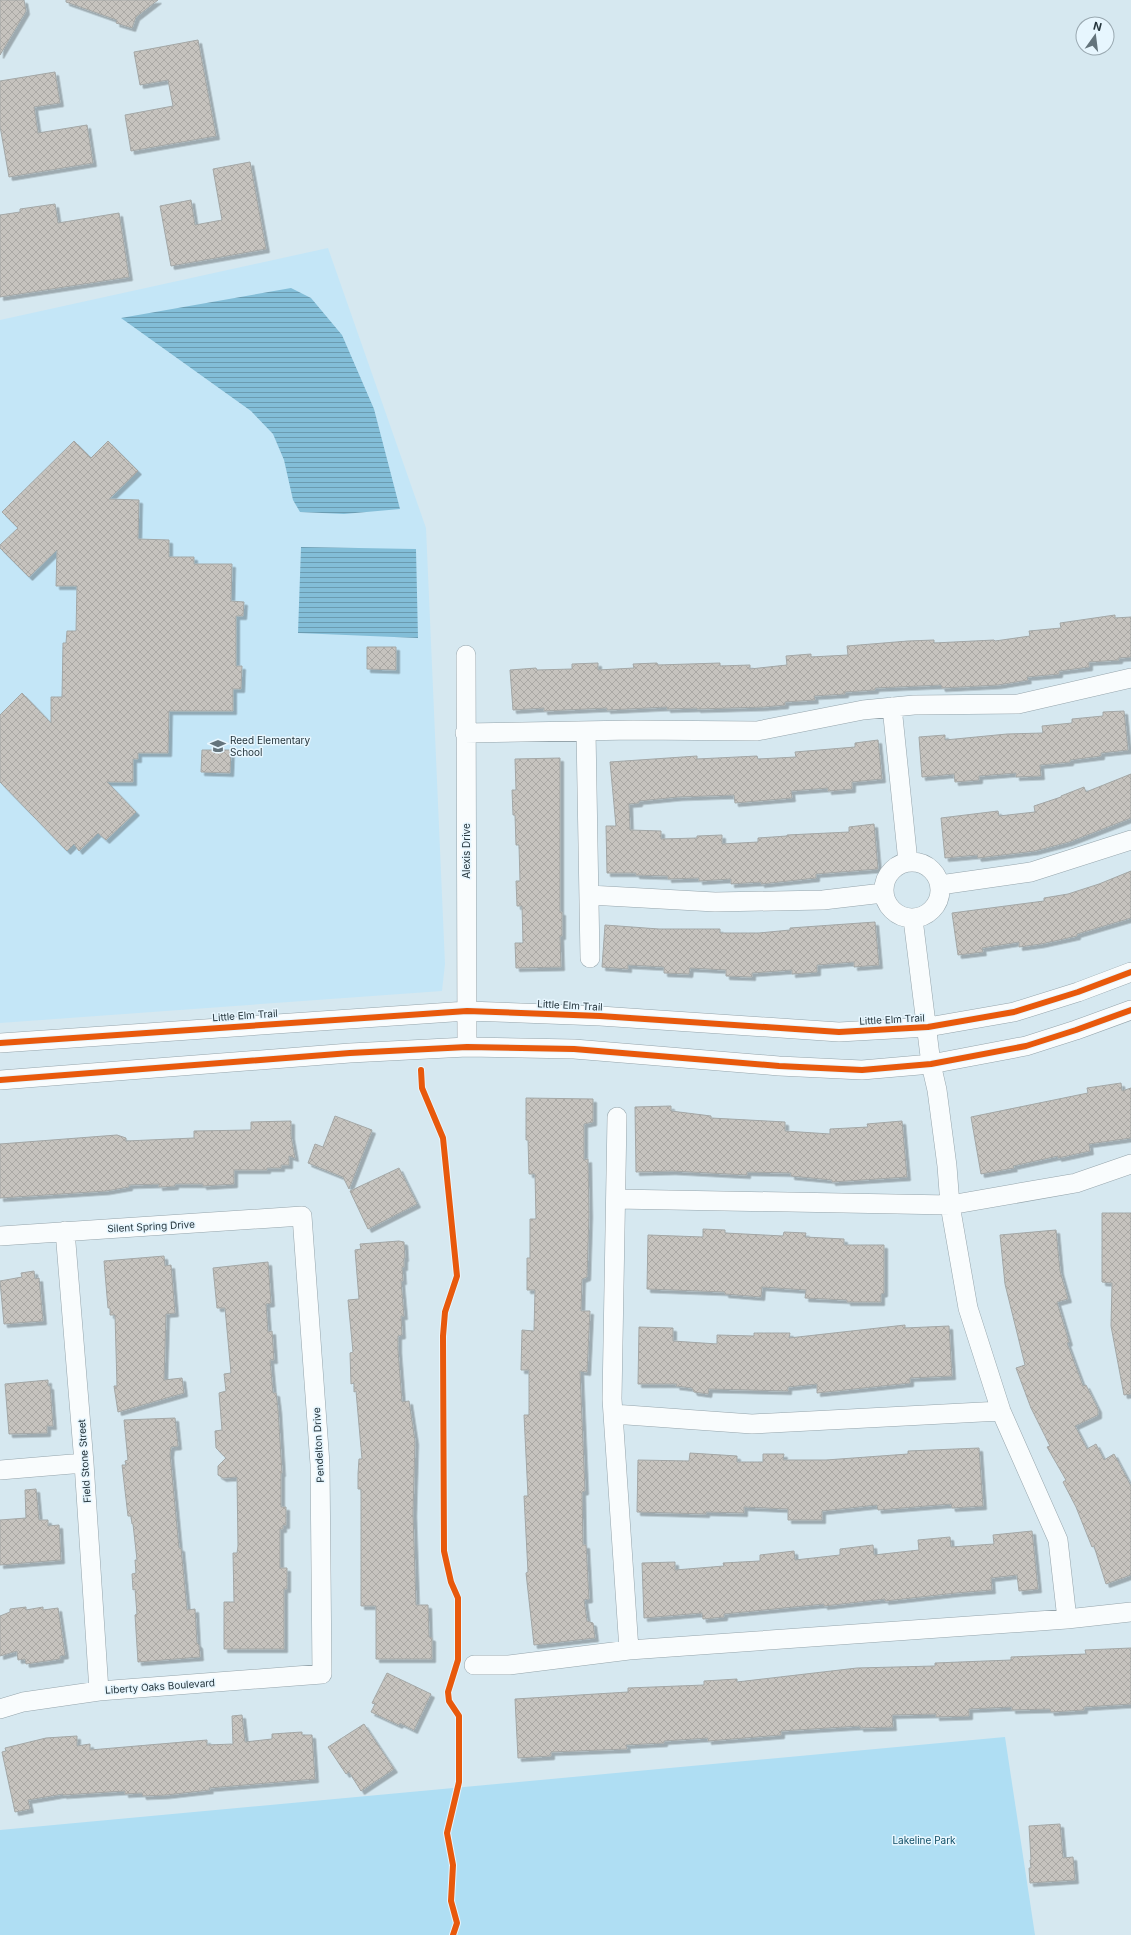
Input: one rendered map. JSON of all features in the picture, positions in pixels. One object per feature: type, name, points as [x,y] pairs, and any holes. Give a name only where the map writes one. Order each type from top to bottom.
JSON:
[{"type":"street","name":"Alexis Drive","points":[[466,655],[467,1047]]},
{"type":"street","points":[[465,733],[757,731],[862,710],[914,705],[1018,704],[1131,678]]},
{"type":"street","points":[[892,707],[908,862]]},
{"type":"street","points":[[586,731],[590,958]]},
{"type":"street","points":[[940,885],[1031,872],[1131,840]]},
{"type":"street","points":[[908,862],[925,865],[932,870],[940,885],[939,900],[931,912],[922,917],[913,919],[904,918],[896,914],[886,901],[884,893],[887,876],[892,870],[908,862]]},
{"type":"street","points":[[589,895],[715,902],[823,900],[884,893]]},
{"type":"street","points":[[913,919],[928,1027],[931,1064],[937,1090],[950,1205],[968,1308],[1001,1411],[1058,1540],[1067,1619]]},
{"type":"street","name":"Little Elm Trail","points":[[0,1043],[467,1011],[600,1016],[838,1032],[928,1027],[1014,1012],[1078,992],[1131,972]]},
{"type":"street","points":[[0,1080],[350,1053],[467,1047],[574,1049],[780,1066],[862,1070],[931,1064],[1026,1046],[1131,1010]]},
{"type":"street","points":[[617,1117],[612,1399],[629,1650]]},
{"type":"street","points":[[616,1199],[950,1205],[1076,1183],[1131,1164]]},
{"type":"street","name":"Silent Spring Drive","points":[[0,1236],[302,1216]]},
{"type":"street","name":"Pendelton Drive","points":[[302,1216],[320,1464],[322,1674]]},
{"type":"street","name":"Field Stone Street","points":[[65,1231],[84,1463],[100,1691]]},
{"type":"street","points":[[613,1414],[752,1424],[1001,1411]]},
{"type":"street","points":[[0,1470],[84,1463]]},
{"type":"street","points":[[474,1665],[509,1664],[629,1650],[1067,1619],[1131,1612]]},
{"type":"street","name":"Liberty Oaks Boulevard","points":[[0,1709],[23,1702],[100,1691],[322,1674]]},
{"type":"shaded area","name":"Reed Elementary School","points":[[328,248],[426,528],[445,964],[442,991],[0,1023],[0,320]]},
{"type":"shaded area","points":[[291,288],[311,298],[342,335],[374,409],[400,509],[344,514],[300,512],[293,500],[284,460],[273,434],[251,411],[121,318]]},
{"type":"shaded area","points":[[301,547],[416,549],[418,638],[298,633]]},
{"type":"green space","name":"Lakeline Park","points":[[1005,1737],[1035,1935],[0,1935],[0,1830]]},
{"type":"building","points":[[0,0],[24,0],[26,11],[0,55]]},
{"type":"building","points":[[66,0],[158,0],[136,17],[132,28],[116,23],[117,20],[66,2]]},
{"type":"building","points":[[198,40],[216,136],[131,151],[125,115],[173,106],[168,80],[140,85],[134,52]]},
{"type":"building","points":[[55,72],[60,103],[34,107],[38,133],[87,125],[93,163],[9,177],[0,126],[0,81]]},
{"type":"building","points":[[250,162],[266,249],[171,266],[160,206],[191,200],[195,225],[222,220],[213,169]]},
{"type":"building","points":[[55,204],[58,223],[119,213],[129,277],[0,297],[0,215],[20,212],[20,209]]},
{"type":"building","name":"Reed Elementary School","points":[[74,441],[91,458],[108,441],[138,471],[109,499],[139,500],[138,539],[169,540],[169,557],[194,557],[194,564],[232,564],[231,601],[244,602],[243,616],[236,616],[236,666],[242,666],[241,689],[233,689],[233,711],[169,711],[168,753],[138,753],[138,759],[133,759],[133,782],[107,782],[136,812],[106,840],[98,833],[79,851],[74,844],[67,851],[0,782],[0,715],[22,693],[51,723],[51,697],[62,697],[63,643],[66,643],[67,631],[76,631],[77,586],[56,586],[57,550],[29,577],[0,548],[0,545],[18,528],[2,512]]},
{"type":"building","points":[[1115,615],[1115,618],[1131,617],[1131,657],[1119,658],[1119,660],[1089,662],[1089,667],[1059,671],[1059,674],[1027,677],[1028,680],[998,685],[942,688],[941,685],[875,688],[875,690],[845,692],[845,694],[814,696],[815,700],[785,702],[785,705],[764,707],[667,709],[667,707],[607,710],[607,708],[544,711],[544,708],[513,710],[510,670],[536,668],[537,670],[572,669],[572,664],[598,663],[598,670],[634,668],[633,664],[657,663],[658,665],[720,663],[720,666],[750,665],[750,669],[787,665],[786,656],[811,654],[811,657],[848,655],[847,646],[934,640],[934,643],[995,641],[1030,636],[1029,631],[1061,628],[1060,623]]},
{"type":"building","points":[[367,647],[396,647],[396,670],[367,669]]},
{"type":"building","points":[[1124,711],[1128,750],[1101,753],[1101,756],[1070,760],[1070,762],[1040,765],[1041,776],[1016,777],[1016,773],[979,776],[979,780],[955,782],[954,774],[922,777],[919,737],[945,735],[945,740],[1007,734],[1043,733],[1042,726],[1072,723],[1072,719],[1103,716],[1103,712]]},
{"type":"building","points":[[878,740],[882,779],[852,782],[852,789],[828,791],[828,788],[791,791],[792,798],[735,803],[734,795],[678,797],[639,801],[639,803],[629,804],[630,830],[661,831],[661,839],[697,838],[697,836],[722,835],[722,844],[758,842],[758,838],[787,835],[849,832],[849,827],[874,824],[878,869],[816,874],[816,878],[761,884],[761,882],[731,884],[731,879],[699,881],[699,878],[668,879],[668,876],[636,875],[636,873],[607,873],[606,826],[616,826],[610,762],[697,756],[697,759],[757,756],[758,759],[796,757],[795,752],[855,747],[855,743]]},
{"type":"building","points":[[202,750],[231,750],[230,773],[201,772]]},
{"type":"building","points":[[560,758],[560,912],[562,912],[562,936],[560,936],[561,967],[516,968],[515,943],[523,943],[522,906],[517,906],[516,881],[520,881],[519,845],[516,845],[515,815],[513,815],[512,790],[516,790],[515,759]]},
{"type":"building","points":[[1131,774],[1131,818],[1069,842],[1035,851],[978,858],[977,855],[945,858],[941,818],[998,811],[999,816],[1035,812],[1034,806],[1084,787],[1086,792]]},
{"type":"building","points":[[1131,871],[1131,918],[1077,934],[1077,936],[1041,944],[1019,947],[1019,942],[982,948],[983,952],[958,955],[952,913],[1044,901],[1044,898],[1068,894],[1099,884]]},
{"type":"building","points":[[875,922],[879,965],[854,967],[854,962],[817,965],[817,972],[792,974],[792,970],[752,973],[752,977],[726,976],[726,970],[690,968],[689,974],[664,973],[664,967],[628,965],[628,969],[602,967],[605,925],[659,929],[720,929],[720,933],[759,933],[790,930],[790,928]]},
{"type":"building","points":[[1121,1083],[1122,1091],[1131,1088],[1131,1138],[1089,1144],[1090,1151],[1058,1158],[1058,1156],[1013,1166],[1014,1168],[981,1174],[971,1117],[1088,1093],[1087,1088]]},
{"type":"building","points":[[526,1098],[593,1099],[593,1122],[584,1124],[584,1160],[588,1159],[589,1214],[587,1277],[582,1279],[581,1311],[590,1311],[587,1372],[580,1371],[585,1491],[582,1492],[583,1545],[586,1545],[589,1599],[584,1600],[587,1621],[593,1623],[595,1638],[534,1645],[526,1573],[528,1572],[524,1496],[528,1496],[524,1415],[529,1415],[529,1370],[521,1370],[522,1330],[534,1331],[535,1290],[527,1290],[527,1258],[530,1258],[530,1219],[536,1219],[535,1174],[529,1174],[528,1140],[526,1140]]},
{"type":"building","points":[[671,1106],[671,1111],[711,1116],[711,1118],[785,1122],[785,1131],[830,1134],[830,1129],[868,1127],[867,1124],[902,1121],[907,1177],[832,1182],[832,1180],[791,1176],[791,1173],[747,1172],[747,1175],[672,1171],[636,1172],[635,1107]]},
{"type":"building","points":[[335,1116],[372,1130],[349,1189],[343,1177],[308,1163],[315,1144],[323,1147]]},
{"type":"building","points":[[291,1121],[291,1136],[295,1158],[289,1156],[289,1165],[281,1165],[281,1168],[267,1168],[267,1170],[234,1170],[234,1184],[203,1186],[203,1184],[175,1184],[175,1186],[159,1187],[159,1184],[129,1185],[129,1187],[106,1191],[0,1198],[0,1144],[117,1135],[126,1138],[126,1141],[194,1138],[194,1131],[251,1130],[251,1122]]},
{"type":"building","points":[[399,1168],[417,1204],[368,1229],[350,1191]]},
{"type":"building","points":[[1102,1213],[1131,1213],[1131,1394],[1124,1395],[1111,1326],[1112,1283],[1102,1282]]},
{"type":"building","points":[[703,1229],[725,1230],[725,1233],[783,1236],[784,1232],[806,1233],[805,1237],[844,1239],[844,1245],[884,1245],[884,1293],[881,1294],[881,1302],[847,1302],[847,1300],[805,1298],[806,1290],[762,1287],[761,1297],[725,1294],[725,1292],[647,1289],[648,1235],[703,1237]]},
{"type":"building","points":[[1056,1230],[1060,1271],[1068,1299],[1057,1302],[1069,1342],[1067,1343],[1083,1386],[1086,1385],[1098,1409],[1098,1415],[1075,1426],[1087,1449],[1096,1444],[1104,1460],[1114,1454],[1131,1486],[1131,1575],[1106,1584],[1094,1546],[1092,1547],[1076,1507],[1063,1482],[1066,1480],[1047,1447],[1050,1446],[1031,1408],[1016,1368],[1025,1365],[1005,1284],[1000,1235]]},
{"type":"building","points":[[399,1241],[404,1242],[405,1258],[404,1267],[402,1267],[403,1281],[401,1281],[404,1316],[401,1316],[402,1335],[398,1336],[402,1402],[409,1401],[415,1441],[413,1513],[416,1605],[428,1605],[429,1637],[432,1638],[432,1659],[376,1659],[376,1606],[361,1606],[361,1489],[358,1489],[358,1474],[359,1459],[362,1459],[356,1391],[354,1392],[354,1383],[351,1384],[350,1353],[353,1352],[348,1300],[359,1299],[355,1250],[361,1249],[360,1244]]},
{"type":"building","points":[[164,1256],[165,1266],[171,1265],[175,1313],[166,1314],[164,1380],[182,1378],[184,1393],[118,1412],[114,1386],[117,1386],[115,1315],[110,1315],[110,1308],[108,1308],[104,1261]]},
{"type":"building","points":[[268,1262],[271,1303],[266,1304],[268,1332],[272,1331],[274,1360],[270,1360],[273,1393],[276,1393],[278,1409],[282,1473],[281,1507],[286,1507],[286,1525],[283,1525],[283,1529],[280,1529],[280,1568],[287,1568],[287,1589],[284,1589],[284,1649],[224,1649],[224,1602],[234,1602],[233,1553],[237,1553],[238,1546],[237,1477],[223,1478],[218,1475],[218,1466],[226,1458],[216,1448],[215,1431],[222,1430],[219,1393],[226,1391],[224,1374],[231,1373],[225,1308],[217,1308],[213,1268]]},
{"type":"building","points":[[34,1271],[35,1279],[39,1278],[43,1321],[4,1324],[0,1281],[22,1277],[21,1273]]},
{"type":"building","points":[[905,1325],[905,1328],[949,1326],[952,1376],[910,1378],[910,1383],[817,1393],[817,1384],[788,1387],[788,1391],[709,1389],[708,1394],[694,1392],[692,1388],[676,1386],[677,1384],[638,1384],[639,1327],[673,1328],[673,1341],[717,1344],[717,1335],[754,1336],[754,1333],[790,1333],[789,1338]]},
{"type":"building","points":[[48,1380],[48,1386],[50,1386],[53,1426],[47,1426],[47,1433],[9,1434],[5,1384]]},
{"type":"building","points":[[175,1418],[178,1446],[171,1447],[170,1454],[179,1548],[181,1548],[187,1610],[195,1609],[197,1643],[199,1645],[200,1657],[138,1662],[135,1615],[137,1614],[132,1574],[136,1573],[135,1560],[137,1560],[133,1524],[131,1516],[128,1516],[122,1465],[126,1465],[125,1461],[128,1460],[124,1420]]},
{"type":"building","points":[[979,1448],[983,1506],[952,1508],[951,1504],[878,1510],[877,1505],[822,1511],[822,1520],[788,1520],[788,1509],[744,1507],[744,1513],[706,1512],[706,1514],[637,1512],[638,1460],[689,1461],[690,1453],[737,1456],[737,1462],[763,1462],[763,1454],[784,1454],[783,1460],[826,1460],[908,1454],[908,1451]]},
{"type":"building","points":[[36,1489],[39,1520],[48,1520],[48,1526],[59,1525],[61,1560],[0,1565],[0,1520],[26,1518],[25,1490]]},
{"type":"building","points":[[1032,1531],[1038,1589],[1019,1591],[1017,1575],[991,1578],[992,1590],[885,1601],[885,1599],[824,1606],[824,1604],[724,1614],[724,1617],[703,1619],[702,1613],[644,1618],[642,1563],[675,1562],[675,1570],[724,1566],[723,1563],[760,1561],[760,1555],[794,1551],[795,1560],[840,1555],[840,1549],[873,1545],[874,1555],[919,1550],[918,1540],[950,1537],[951,1547],[994,1544],[993,1535]]},
{"type":"building","points":[[26,1607],[26,1610],[43,1607],[43,1610],[58,1608],[65,1655],[60,1656],[60,1659],[26,1664],[25,1659],[18,1660],[17,1651],[0,1656],[0,1616],[10,1612],[10,1609]]},
{"type":"building","points":[[1131,1648],[1131,1704],[1084,1707],[1084,1710],[1051,1712],[1050,1709],[1012,1710],[1012,1707],[969,1709],[969,1716],[936,1717],[936,1714],[892,1715],[893,1727],[860,1728],[860,1726],[781,1731],[781,1735],[708,1741],[708,1738],[664,1741],[664,1743],[626,1745],[627,1749],[551,1752],[551,1756],[518,1758],[515,1699],[628,1692],[628,1688],[704,1685],[704,1681],[737,1679],[737,1682],[857,1668],[935,1666],[935,1663],[1011,1660],[1011,1657],[1086,1654],[1085,1650]]},
{"type":"building","points":[[387,1673],[431,1694],[414,1730],[371,1712],[375,1704],[372,1703]]},
{"type":"building","points":[[242,1715],[245,1742],[272,1739],[272,1734],[302,1732],[302,1735],[312,1735],[315,1779],[209,1788],[210,1790],[166,1795],[143,1796],[142,1793],[125,1794],[125,1791],[63,1794],[28,1800],[30,1809],[15,1812],[2,1752],[6,1751],[5,1748],[46,1738],[77,1736],[77,1746],[90,1744],[90,1750],[207,1740],[207,1745],[233,1744],[232,1716]]},
{"type":"building","points":[[364,1724],[394,1769],[361,1791],[349,1772],[346,1774],[328,1747]]},
{"type":"building","points":[[1060,1824],[1063,1858],[1073,1857],[1075,1880],[1030,1883],[1029,1868],[1031,1868],[1031,1860],[1029,1826]]},
{"type":"cycle path","points":[[0,1043],[467,1011],[600,1016],[839,1032],[928,1027],[1014,1012],[1078,992],[1131,972]]},
{"type":"cycle path","points":[[0,1080],[350,1053],[467,1047],[574,1049],[779,1066],[862,1070],[931,1064],[1026,1046],[1131,1010]]},
{"type":"cycle path","points":[[421,1070],[422,1088],[443,1138],[457,1276],[445,1312],[443,1336],[444,1551],[451,1582],[458,1598],[458,1660],[448,1692],[449,1701],[459,1716],[459,1782],[447,1833],[453,1865],[451,1901],[457,1923],[453,1935]]},
{"type":"place","name":"Reed Elementary School","points":[[218,746]]}]
